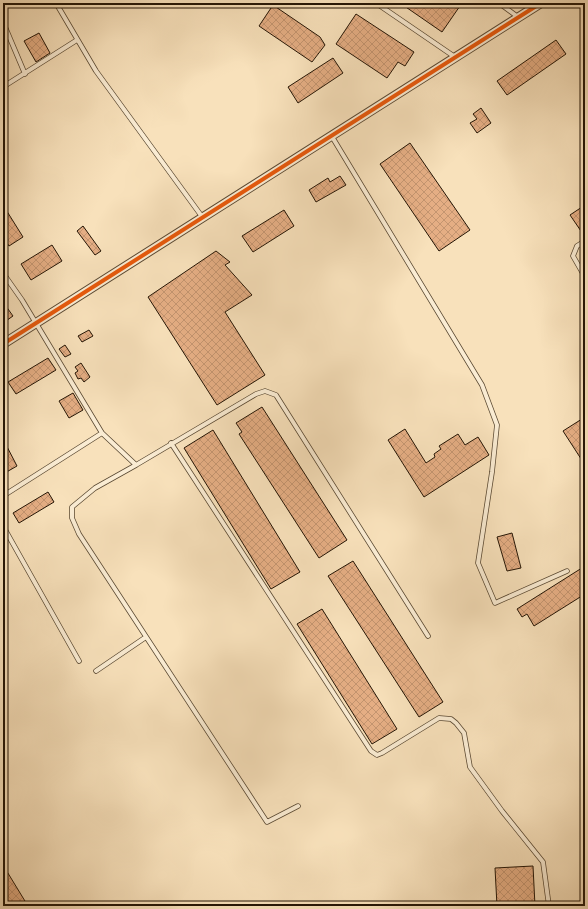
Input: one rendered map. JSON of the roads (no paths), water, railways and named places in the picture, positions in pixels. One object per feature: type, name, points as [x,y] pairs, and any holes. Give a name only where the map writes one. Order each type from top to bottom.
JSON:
[{"type":"street","points":[[3,344],[204,218],[330,135],[541,3]]},
{"type":"lane","points":[[56,3],[96,71],[204,218]]},
{"type":"lane","points":[[376,3],[455,57]]},
{"type":"lane","points":[[499,3],[519,17]]},
{"type":"lane","points":[[3,22],[25,74]]},
{"type":"lane","points":[[6,85],[77,40]]},
{"type":"lane","points":[[330,135],[482,385],[496,425],[492,472],[478,563],[495,603],[567,571]]},
{"type":"lane","points":[[585,241],[577,246],[572,256],[585,277]]},
{"type":"lane","points":[[3,273],[36,323],[102,434],[136,465]]},
{"type":"lane","points":[[298,806],[267,822],[79,534],[72,518],[72,507],[95,488],[256,394],[266,391],[276,395],[428,636]]},
{"type":"lane","points":[[3,496],[102,434]]},
{"type":"lane","points":[[172,443],[371,752],[377,755],[382,753],[440,718],[451,719],[456,723],[464,733],[470,767],[502,811],[543,862],[549,906]]},
{"type":"lane","points":[[3,526],[79,661]]},
{"type":"lane","points":[[96,671],[146,636]]}]
